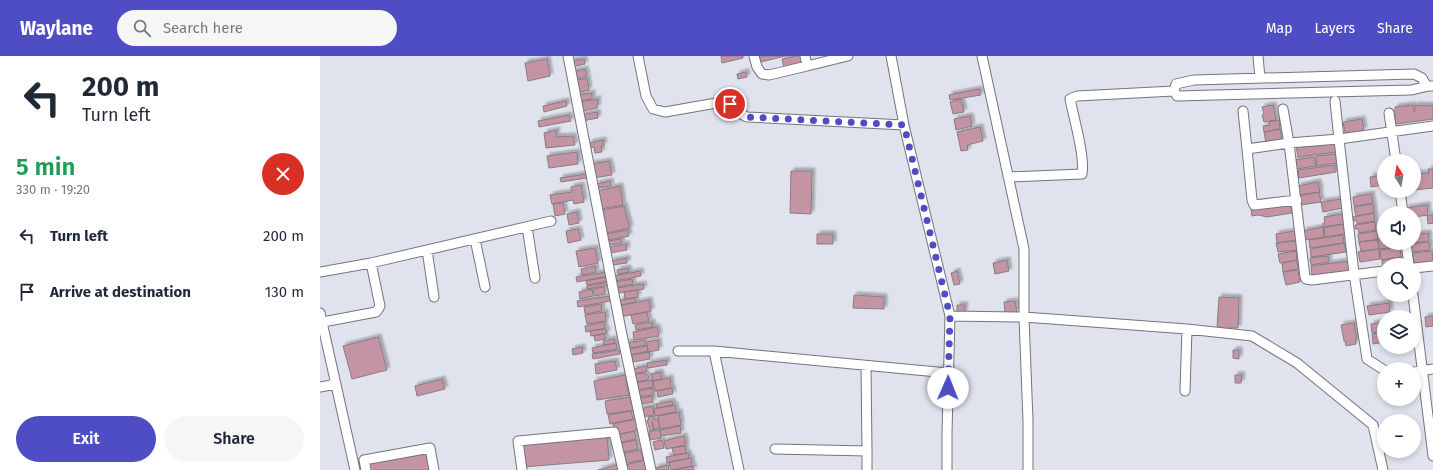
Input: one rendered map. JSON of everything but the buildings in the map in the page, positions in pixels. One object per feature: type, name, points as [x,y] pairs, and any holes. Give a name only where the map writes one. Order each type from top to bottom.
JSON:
[{"type":"street","points":[[568,56],[621,330],[651,470]]},
{"type":"street","points":[[638,56],[646,96],[653,109],[665,112],[728,102],[742,115],[747,117],[904,125]]},
{"type":"street","points":[[754,56],[757,67],[762,74],[769,75],[848,56]]},
{"type":"street","points":[[805,56],[808,66]]},
{"type":"street","points":[[891,56],[904,125],[950,316],[947,470]]},
{"type":"street","points":[[982,56],[1024,249],[1024,317],[1028,421],[1028,470]]},
{"type":"street","points":[[1258,56],[1260,78]]},
{"type":"street","points":[[1414,74],[1422,78],[1429,86],[1411,90],[1177,96],[1174,91],[1176,84],[1194,80],[1414,74]]},
{"type":"street","points":[[1008,177],[1082,174],[1083,168],[1070,100],[1077,96],[1174,91]]},
{"type":"street","points":[[1335,101],[1354,274],[1367,359],[1377,365]]},
{"type":"street","points":[[1283,109],[1289,143],[1304,273],[1306,279],[1312,280],[1377,272]]},
{"type":"street","points":[[1243,111],[1252,200],[1254,205],[1296,200]]},
{"type":"street","points":[[1389,113],[1395,154]]},
{"type":"street","points":[[1247,149],[1289,143],[1339,139],[1433,126]]},
{"type":"street","points":[[320,272],[371,263],[552,221]]},
{"type":"street","points":[[527,226],[535,278]]},
{"type":"street","points":[[475,239],[485,287]]},
{"type":"street","points":[[427,250],[434,297]]},
{"type":"street","points":[[323,322],[376,312],[380,306],[371,263]]},
{"type":"street","points":[[1421,267],[1433,266]]},
{"type":"street","points":[[1413,302],[1417,362]]},
{"type":"street","points":[[320,313],[355,470]]},
{"type":"street","points":[[950,316],[1024,317],[1187,329],[1252,336],[1297,362],[1373,425],[1383,470]]},
{"type":"street","points":[[1186,392],[1187,329]]},
{"type":"street","points":[[678,351],[714,351],[948,373]]},
{"type":"street","points":[[714,351],[739,470]]},
{"type":"street","points":[[866,366],[867,470]]},
{"type":"street","points":[[1421,371],[1433,369]]},
{"type":"street","points":[[320,387],[336,384]]},
{"type":"street","points":[[1421,388],[1433,456]]},
{"type":"street","points":[[522,470],[518,441],[614,432],[623,470]]},
{"type":"street","points":[[366,470],[364,460],[430,448],[434,470]]},
{"type":"street","points":[[775,448],[867,451]]},
{"type":"route","points":[[730,104],[742,115],[747,117],[904,125],[950,316],[948,388]]}]
